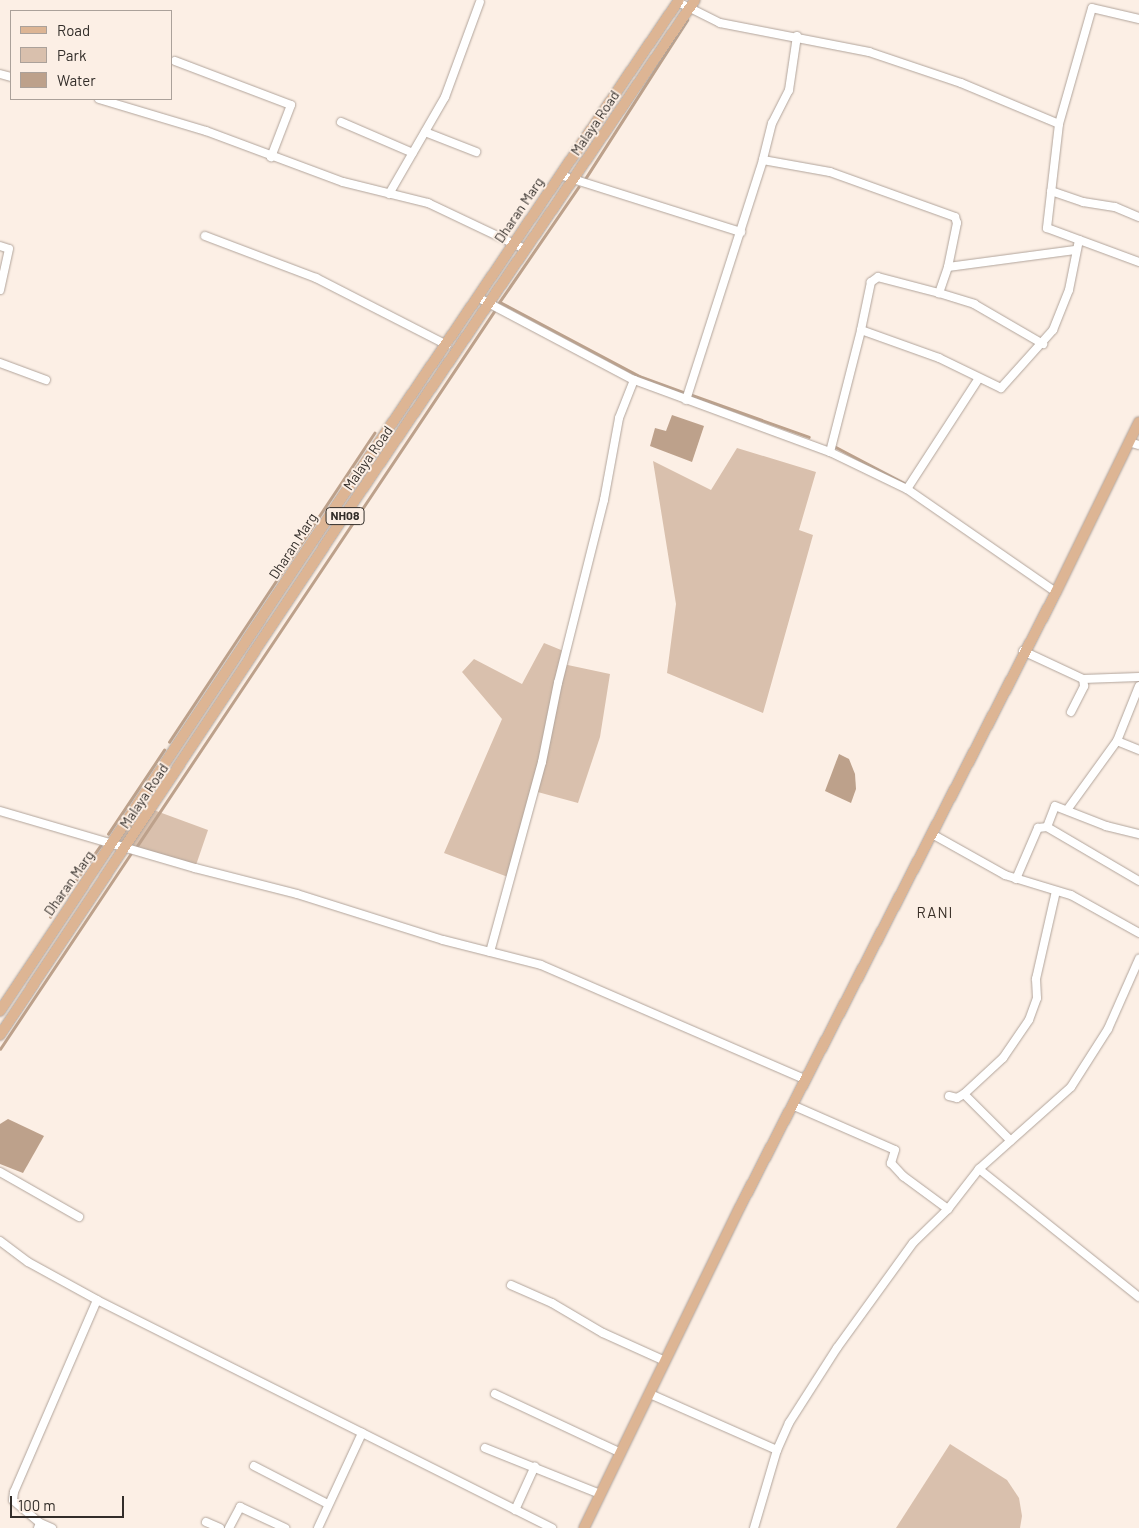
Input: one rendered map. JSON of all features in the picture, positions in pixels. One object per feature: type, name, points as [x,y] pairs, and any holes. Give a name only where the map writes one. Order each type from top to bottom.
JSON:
[{"type":"main road","name":"Dharan Marg","points":[[0,1011],[447,345],[476,297],[679,1]]},
{"type":"main road","name":"Malaya Road","points":[[0,1035],[488,304],[692,4]]},
{"type":"main road","points":[[584,1528],[805,1078],[932,834],[1023,651],[1134,444],[1139,422]]},
{"type":"main road","points":[[216,688],[227,695]]},
{"type":"street","points":[[679,1],[692,4],[720,23],[797,36],[869,52],[925,70],[1059,124]]},
{"type":"street","points":[[389,194],[444,97],[480,2]]},
{"type":"street","points":[[1139,19],[1093,4],[1059,124],[1047,228],[1139,262]]},
{"type":"street","points":[[686,400],[741,232],[772,123],[789,90],[797,36]]},
{"type":"street","points":[[175,61],[291,105],[271,157]]},
{"type":"street","points":[[102,100],[206,131],[271,157],[343,182],[428,203],[525,249]]},
{"type":"street","points":[[341,122],[413,153]]},
{"type":"street","points":[[425,132],[476,152]]},
{"type":"street","points":[[763,160],[830,172],[955,218],[957,223],[948,267],[939,293]]},
{"type":"street","points":[[560,175],[741,232]]},
{"type":"street","points":[[1051,191],[1083,202],[1115,207],[1139,217]]},
{"type":"street","points":[[205,236],[316,278],[447,345]]},
{"type":"street","points":[[861,330],[939,358],[1002,388],[1043,344],[1061,314],[1075,250],[1079,240]]},
{"type":"street","points":[[0,246],[9,249],[0,290]]},
{"type":"street","points":[[948,267],[1075,250]]},
{"type":"street","points":[[830,452],[861,330],[871,282],[878,277],[974,304],[1043,344]]},
{"type":"street","points":[[476,297],[634,380],[830,452],[907,489],[1056,592]]},
{"type":"street","points":[[0,363],[46,380]]},
{"type":"street","points":[[907,489],[979,378]]},
{"type":"street","points":[[490,952],[542,762],[558,683],[604,500],[619,418],[634,380]]},
{"type":"street","points":[[1023,651],[1083,679],[1139,677]]},
{"type":"street","points":[[1071,712],[1084,686],[1083,679]]},
{"type":"street","points":[[1067,810],[1117,741],[1139,686]]},
{"type":"street","points":[[1117,741],[1139,750]]},
{"type":"street","points":[[1047,827],[1055,806],[1106,826],[1139,834]]},
{"type":"street","points":[[0,811],[541,965],[805,1078]]},
{"type":"street","points":[[1016,879],[1038,828],[1047,827],[1139,881]]},
{"type":"street","points":[[932,834],[1016,879],[1085,902],[1139,933]]},
{"type":"street","points":[[949,1096],[957,1098],[964,1094],[1003,1058],[1031,1015],[1037,998],[1036,979],[1056,891]]},
{"type":"street","points":[[754,1528],[777,1450],[804,1396],[912,1244],[948,1209],[979,1169],[1071,1087],[1108,1029],[1139,959]]},
{"type":"street","points":[[964,1094],[1011,1140]]},
{"type":"street","points":[[792,1105],[895,1150],[891,1163],[904,1176],[948,1209]]},
{"type":"street","points":[[979,1169],[1139,1297]]},
{"type":"street","points":[[0,1172],[78,1217]]},
{"type":"street","points":[[0,1241],[28,1262],[97,1300],[552,1528]]},
{"type":"street","points":[[511,1285],[552,1303],[602,1333],[665,1361]]},
{"type":"street","points":[[52,1528],[39,1525],[13,1500],[14,1492],[97,1300]]},
{"type":"street","points":[[495,1394],[621,1453]]},
{"type":"street","points":[[650,1394],[777,1450]]},
{"type":"street","points":[[318,1528],[362,1433]]},
{"type":"street","points":[[485,1448],[535,1466],[600,1494]]},
{"type":"street","points":[[254,1466],[328,1504]]},
{"type":"street","points":[[515,1510],[535,1466]]},
{"type":"street","points":[[229,1528],[240,1507],[285,1528]]},
{"type":"street","points":[[206,1522],[220,1528]]},
{"type":"green space","points":[[737,448],[816,472],[799,530],[813,535],[763,713],[667,673],[676,604],[653,461],[711,490]]},
{"type":"green space","points":[[544,643],[566,652],[563,664],[610,674],[600,737],[578,803],[534,791],[511,878],[444,853],[502,719],[462,672],[474,659],[522,684]]},
{"type":"green space","points":[[140,805],[208,830],[195,868],[113,843]]},
{"type":"green space","points":[[950,1444],[1007,1480],[1019,1498],[1022,1516],[1020,1528],[896,1528]]},
{"type":"water","points":[[672,415],[704,426],[692,462],[650,446],[655,428],[666,431]]},
{"type":"water","points":[[839,754],[849,759],[855,774],[856,789],[851,803],[825,791]]},
{"type":"water","points":[[8,1119],[44,1136],[23,1173],[0,1164],[0,1124]]},
{"type":"waterway","points":[[585,179],[687,20]]},
{"type":"waterway","points":[[579,187],[500,302],[639,376],[683,392]]},
{"type":"waterway","points":[[137,846],[495,310]]},
{"type":"waterway","points":[[692,395],[809,437]]},
{"type":"waterway","points":[[169,742],[374,433]]},
{"type":"waterway","points":[[834,446],[904,483]]},
{"type":"waterway","points":[[108,834],[164,750]]},
{"type":"waterway","points":[[50,917],[100,846]]},
{"type":"waterway","points":[[0,1049],[130,855]]},
{"type":"district","name":"RANI","points":[[935,913]]}]
